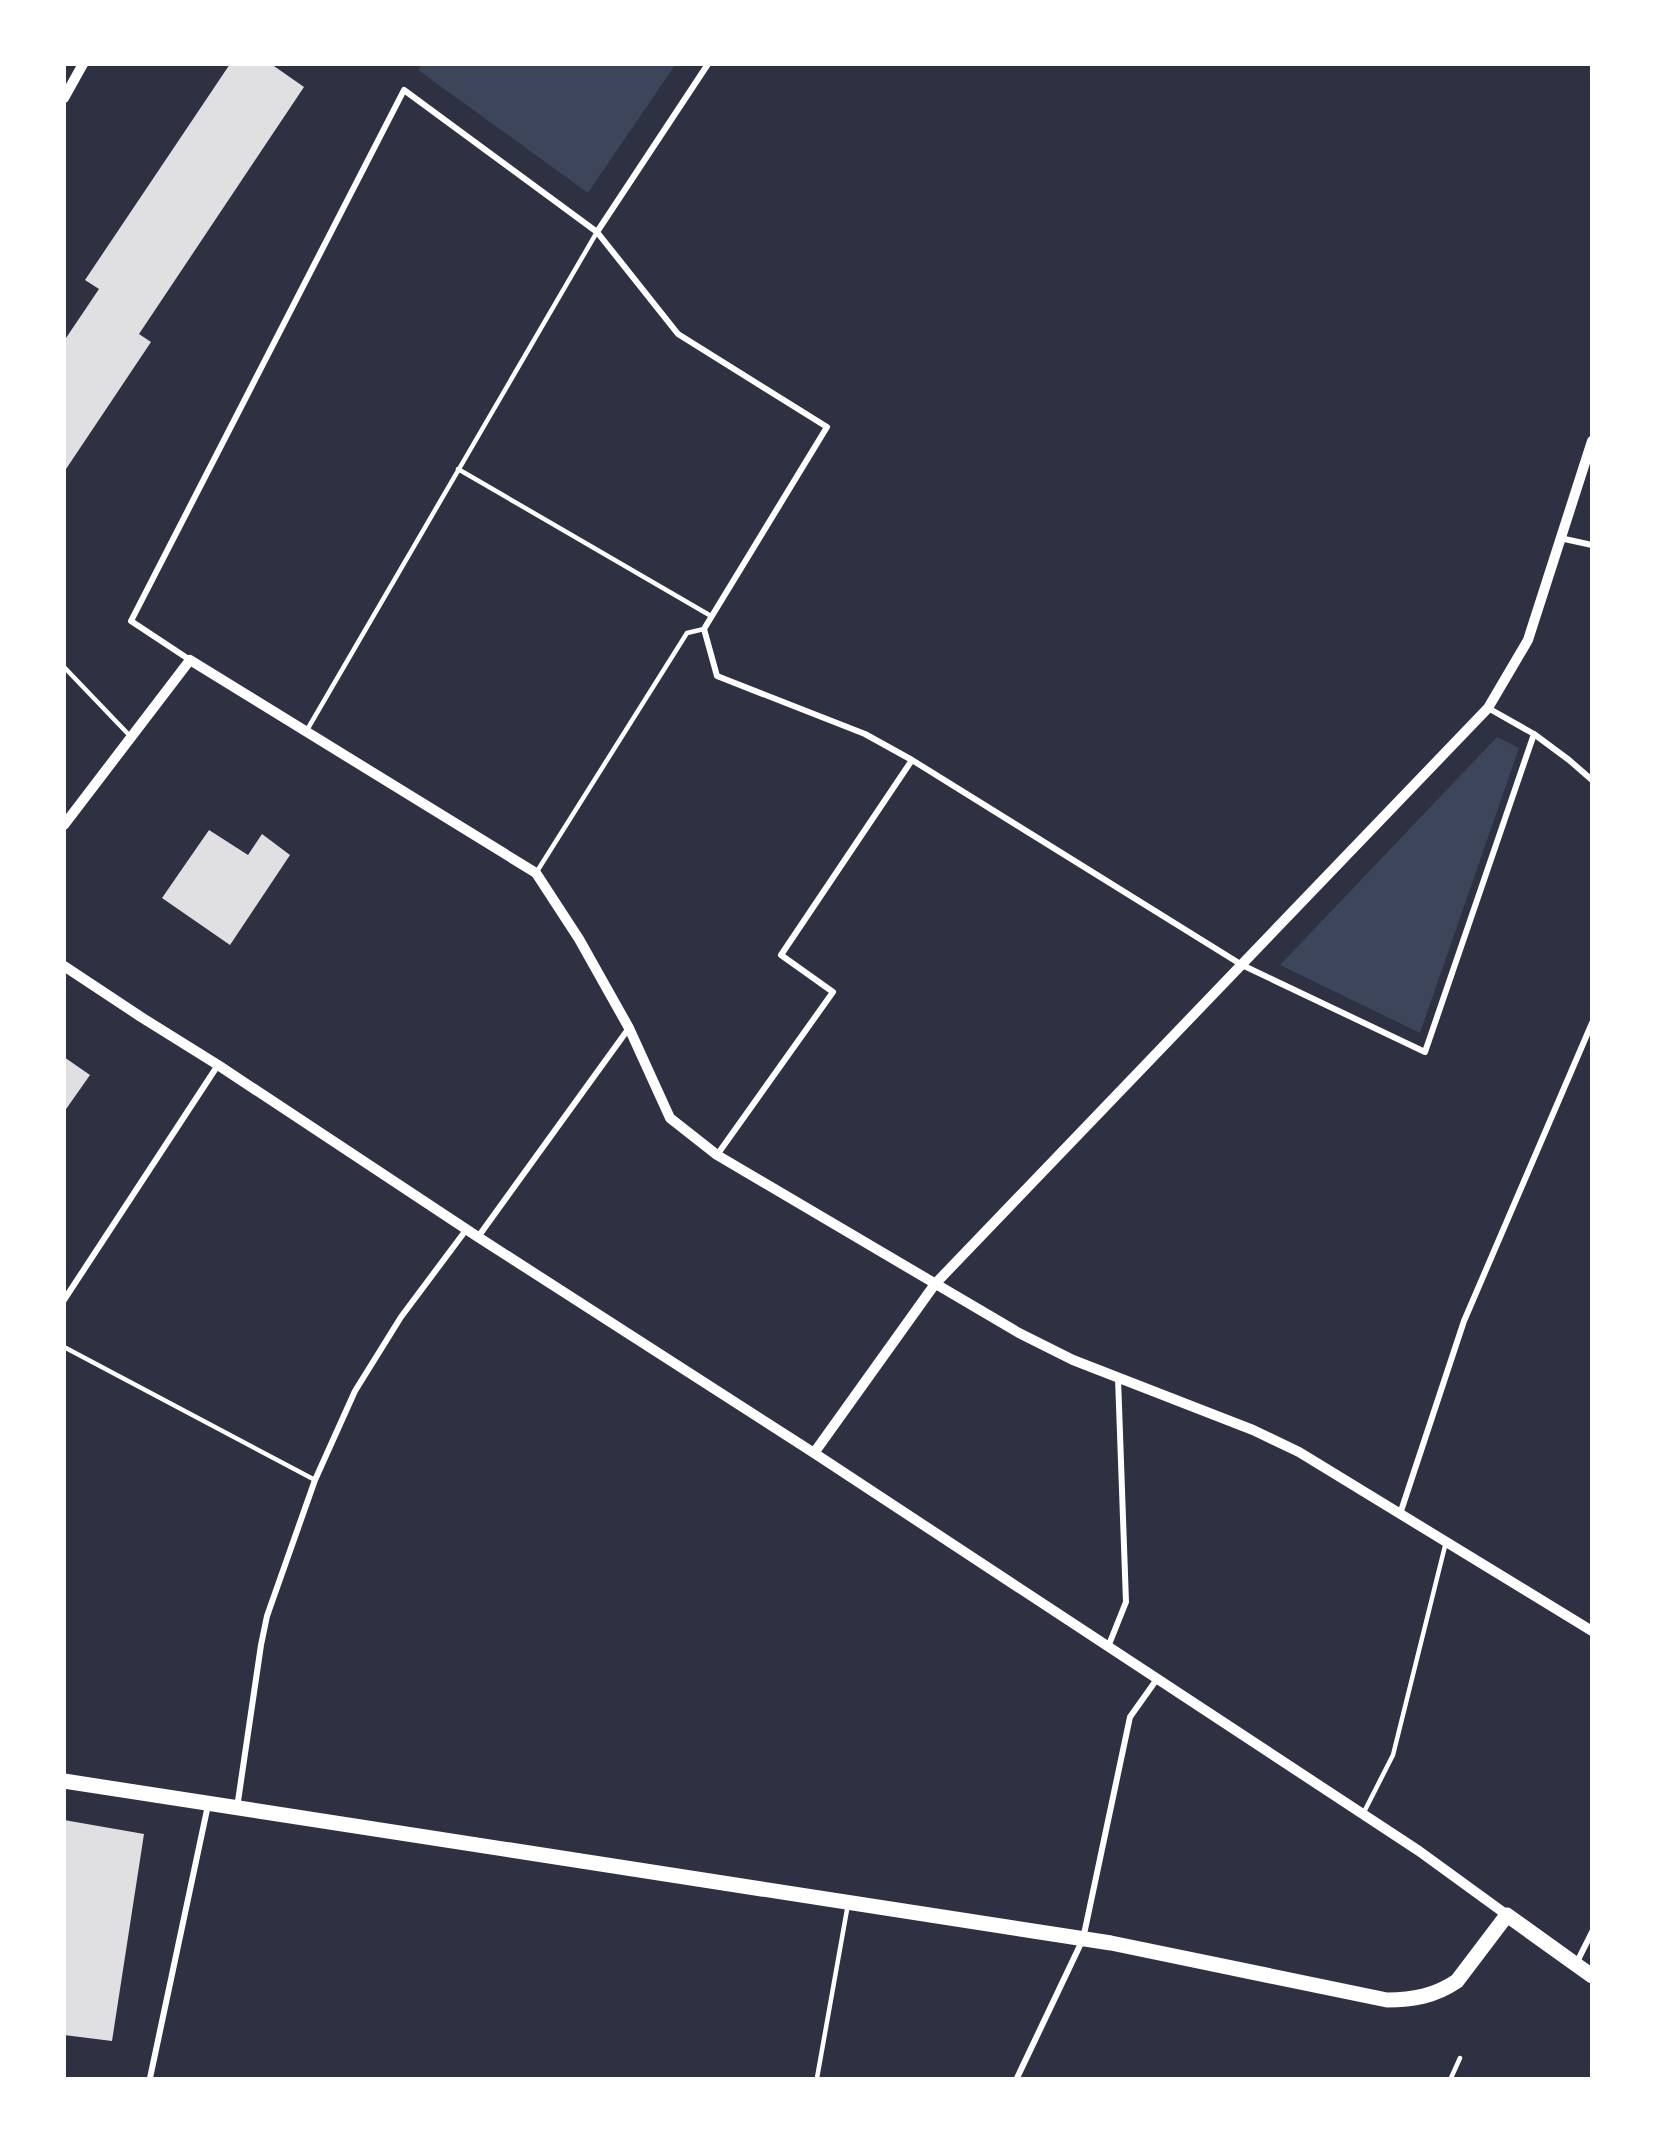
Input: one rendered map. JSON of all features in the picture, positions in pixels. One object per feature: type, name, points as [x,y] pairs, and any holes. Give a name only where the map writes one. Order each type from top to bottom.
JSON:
[{"type":"main road","points":[[64,1781],[1083,1939],[1387,2000],[1410,2000],[1437,1993],[1457,1981],[1507,1915],[1592,1976]]},
{"type":"street","points":[[64,98],[82,64]]},
{"type":"street","points":[[597,232],[708,64]]},
{"type":"street","points":[[1534,734],[1425,1052],[1242,965],[912,760],[866,734],[717,676],[704,629],[827,427],[678,334],[597,232],[404,90],[131,621],[190,660],[536,873],[579,939],[629,1028],[670,1118],[717,1155],[1028,1338],[1073,1360],[1299,1452],[1592,1631]]},
{"type":"street","points":[[814,1453],[935,1284],[1488,708],[1528,640],[1592,441]]},
{"type":"street","points":[[1559,538],[1592,545]]},
{"type":"street","points":[[64,825],[190,660]]},
{"type":"street","points":[[1488,708],[1534,734],[1592,780]]},
{"type":"street","points":[[717,1155],[833,992],[781,956],[912,760]]},
{"type":"street","points":[[64,966],[466,1230],[814,1453],[1363,1814],[1419,1851],[1507,1915]]},
{"type":"street","points":[[1400,1514],[1464,1321],[1592,1023]]},
{"type":"street","points":[[478,1237],[629,1028]]},
{"type":"street","points":[[64,1300],[218,1065]]},
{"type":"street","points":[[237,1808],[267,1616],[315,1480],[356,1391],[401,1317],[466,1230]]},
{"type":"street","points":[[1108,1647],[1126,1602],[1118,1378]]},
{"type":"street","points":[[1017,2079],[1083,1939],[1130,1717],[1157,1679]]},
{"type":"street","points":[[150,2079],[208,1804]]},
{"type":"street","points":[[1576,1964],[1592,1932]]},
{"type":"lane","points":[[307,731],[597,232]]},
{"type":"lane","points":[[458,469],[711,616]]},
{"type":"lane","points":[[536,873],[687,633],[704,629]]},
{"type":"lane","points":[[64,668],[131,738]]},
{"type":"lane","points":[[64,1347],[315,1480]]},
{"type":"lane","points":[[1363,1814],[1393,1755],[1446,1542]]},
{"type":"lane","points":[[817,2079],[848,1903]]},
{"type":"lane","points":[[1451,2079],[1460,2058]]},
{"type":"shaded area","points":[[422,64],[675,65],[588,193],[418,70]]},
{"type":"shaded area","points":[[1497,737],[1519,748],[1420,1033],[1280,965]]},
{"type":"building","points":[[230,64],[271,64],[304,87],[139,334],[151,342],[64,472],[64,341],[99,289],[85,280]]},
{"type":"building","points":[[209,830],[248,855],[262,834],[290,855],[230,945],[162,898]]},
{"type":"building","points":[[64,1057],[90,1075],[64,1112]]},
{"type":"building","points":[[64,1820],[144,1834],[112,2041],[64,2035]]}]
